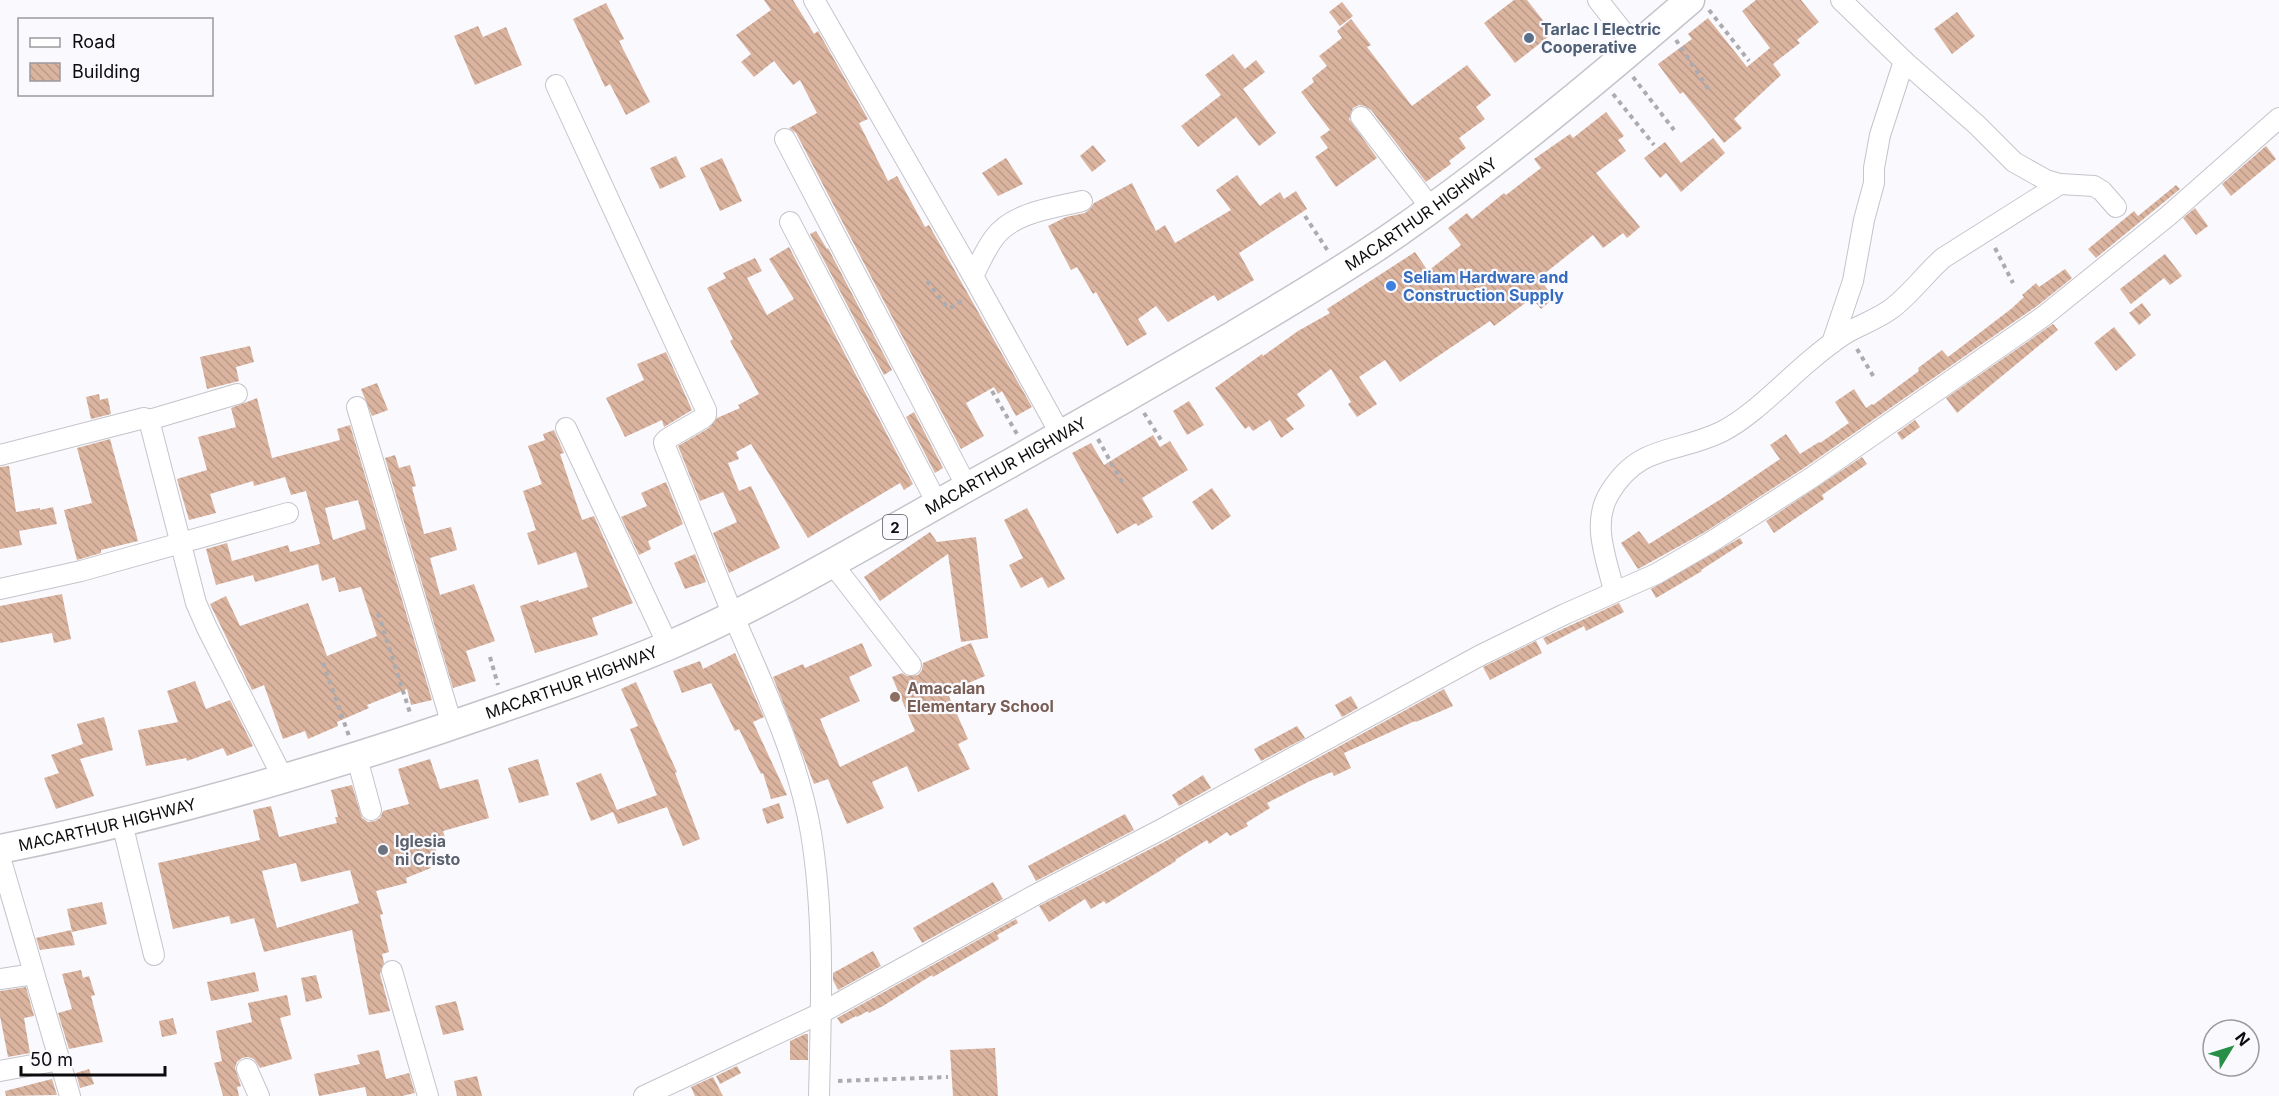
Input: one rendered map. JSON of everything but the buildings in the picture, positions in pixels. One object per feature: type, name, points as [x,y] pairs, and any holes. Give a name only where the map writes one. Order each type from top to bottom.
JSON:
[{"type":"highway","name":"MACARTHUR HIGHWAY","points":[[0,849],[122,823],[357,758],[504,708],[668,645],[733,615],[1061,435],[1341,270],[1431,208],[1549,119],[1664,22],[1699,4]]},
{"type":"street","points":[[814,0],[977,283],[1061,435]]},
{"type":"street","points":[[1598,0],[1618,62]]},
{"type":"street","points":[[1841,0],[2014,162],[2046,180],[2060,184],[2094,186],[2102,191],[2116,207]]},
{"type":"street","points":[[1840,338],[1854,281],[1864,220],[1874,183],[1874,168],[1880,135],[1904,61]]},
{"type":"street","points":[[556,85],[706,410],[704,418],[664,442],[789,752],[811,831],[817,880],[821,1013],[819,1089]]},
{"type":"street","points":[[1361,117],[1431,208]]},
{"type":"street","points":[[644,1096],[821,1013],[1481,655],[1614,591],[1656,574],[1711,542],[1811,478],[2044,316],[2168,216],[2279,118]]},
{"type":"street","points":[[785,139],[967,487]]},
{"type":"street","points":[[1614,591],[1599,522],[1602,506],[1619,480],[1644,457],[1704,440],[1740,421],[1840,338],[1888,311],[1942,258],[2060,184]]},
{"type":"street","points":[[977,283],[993,239],[1003,228],[1015,220],[1037,212],[1082,201]]},
{"type":"street","points":[[790,222],[937,504]]},
{"type":"street","points":[[0,455],[144,418],[149,420],[237,394]]},
{"type":"street","points":[[357,407],[452,725]]},
{"type":"street","points":[[149,420],[196,603],[284,780]]},
{"type":"street","points":[[566,428],[668,645]]},
{"type":"street","points":[[0,589],[81,571],[288,513]]},
{"type":"street","points":[[831,562],[911,665]]},
{"type":"street","points":[[357,758],[371,810]]},
{"type":"street","points":[[122,823],[154,955]]},
{"type":"street","points":[[0,857],[70,1096]]},
{"type":"street","points":[[392,971],[428,1096]]},
{"type":"street","points":[[0,980],[33,974]]},
{"type":"street","points":[[0,1071],[60,1060]]},
{"type":"street","points":[[247,1069],[259,1096]]},
{"type":"path","points":[[1699,4],[1749,61]]},
{"type":"path","points":[[1664,22],[1710,90]]},
{"type":"path","points":[[1618,62],[1674,130]]},
{"type":"path","points":[[1618,62],[1654,145]]},
{"type":"path","points":[[1305,216],[1341,270]]},
{"type":"path","points":[[1986,231],[2013,282]]},
{"type":"path","points":[[927,281],[944,305],[950,308],[977,283]]},
{"type":"path","points":[[1840,338],[1875,379]]},
{"type":"path","points":[[992,391],[1028,453]]},
{"type":"path","points":[[1132,394],[1163,443]]},
{"type":"path","points":[[1087,420],[1124,486]]},
{"type":"path","points":[[378,613],[417,737]]},
{"type":"path","points":[[490,657],[504,708]]},
{"type":"path","points":[[323,663],[357,758]]},
{"type":"path","points":[[819,1089],[948,1077]]},
{"type":"place","name":"Tarlac I Electric Cooperative","points":[[1529,38]]},
{"type":"place","name":"Seliam Hardware and Construction Supply","points":[[1391,286]]},
{"type":"place","name":"Amacalan Elementary School","points":[[895,697]]},
{"type":"place","name":"Iglesia ni Cristo","points":[[383,850]]}]
